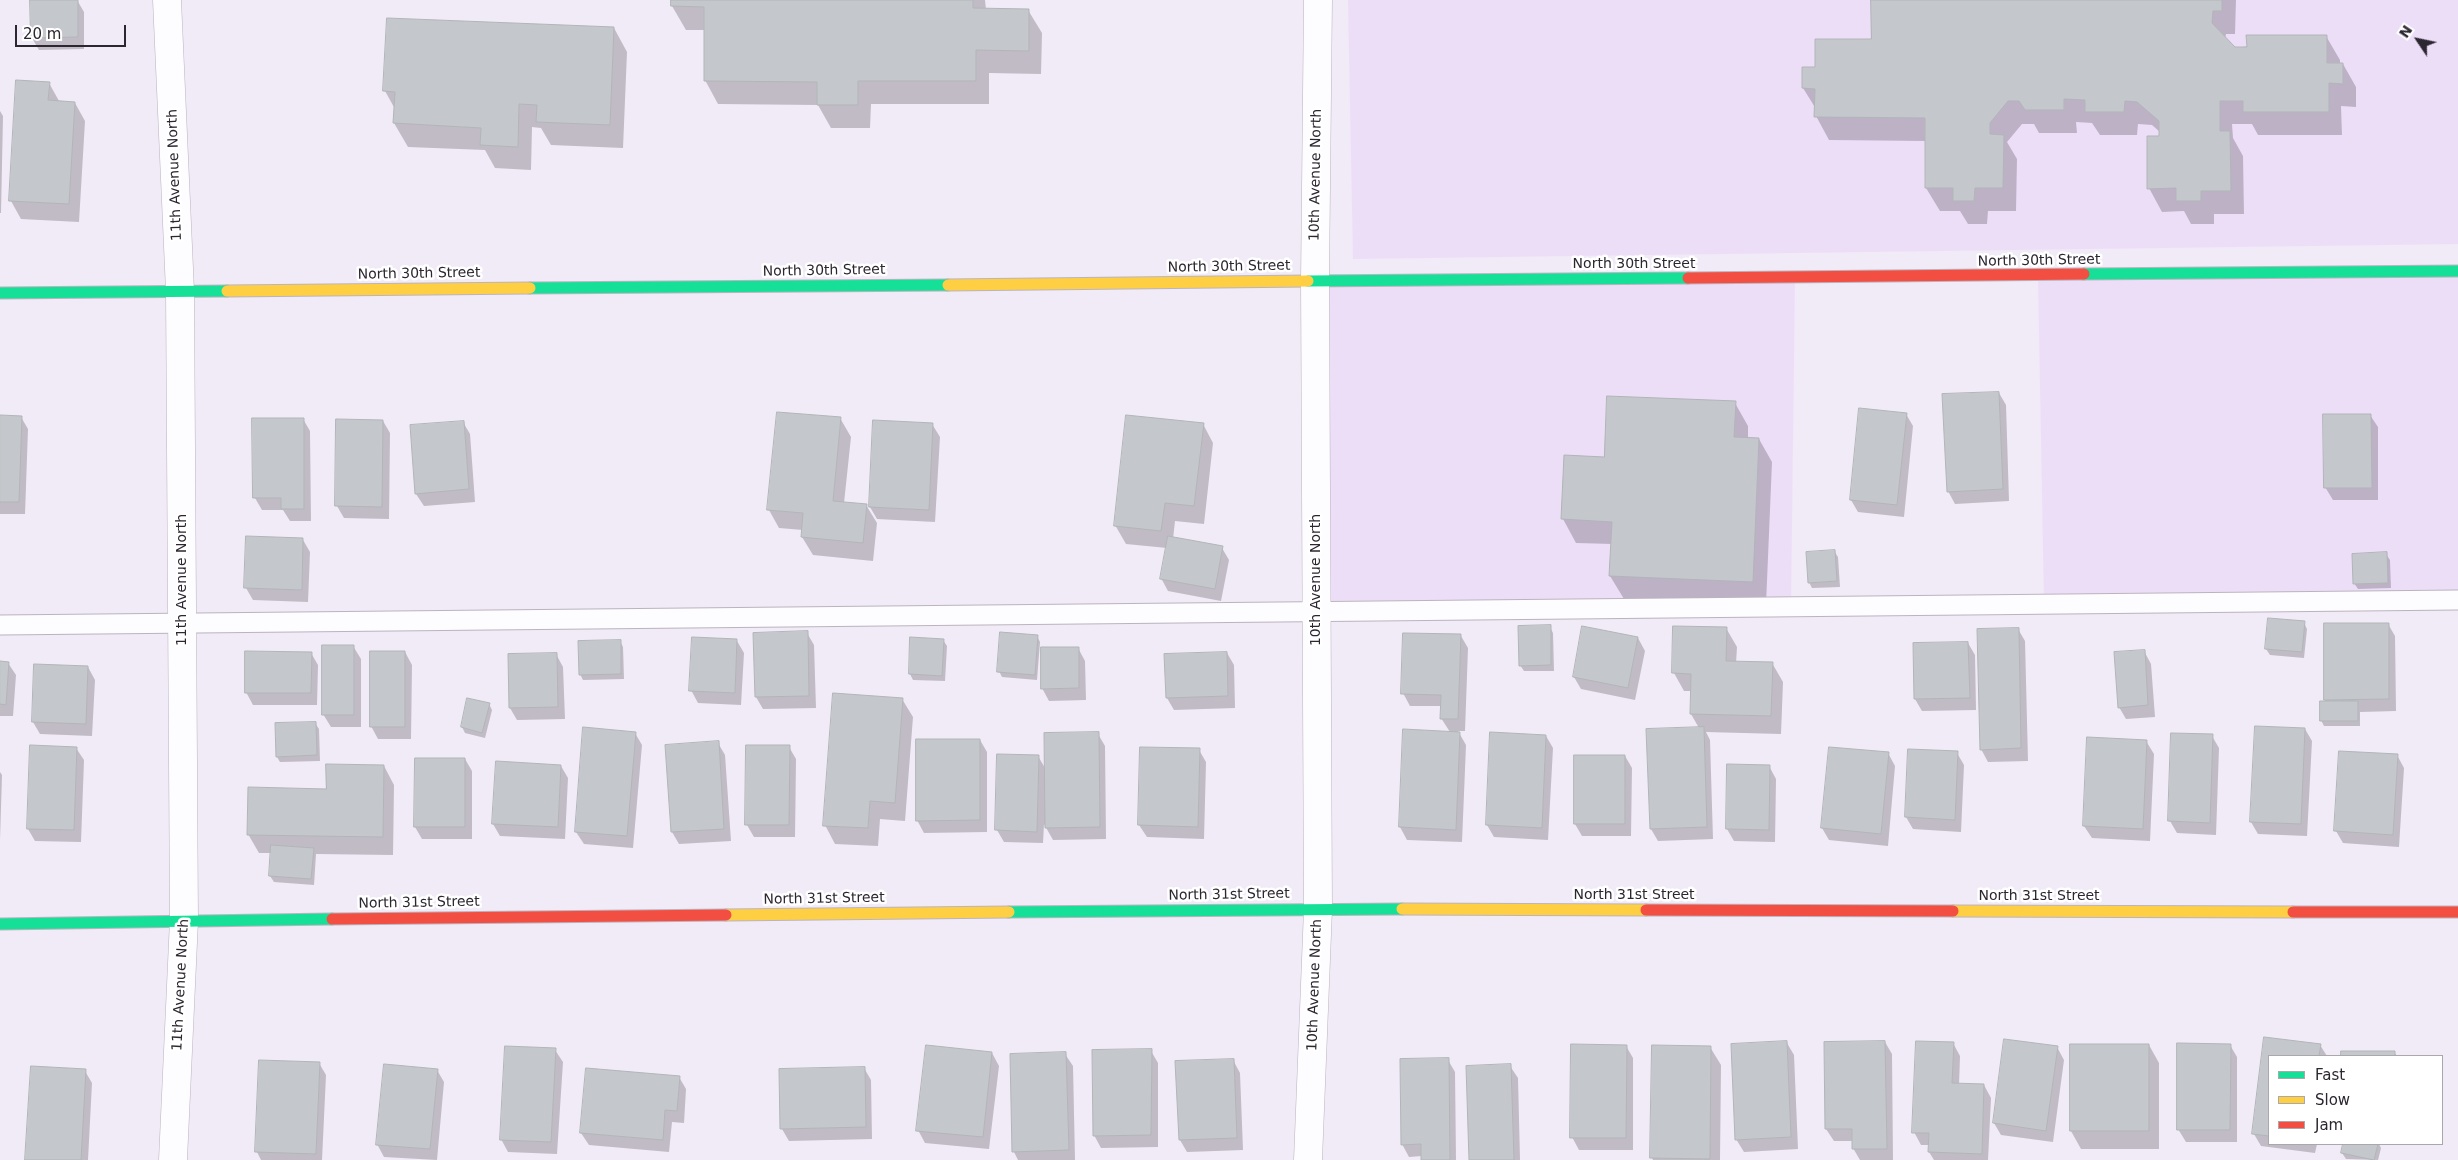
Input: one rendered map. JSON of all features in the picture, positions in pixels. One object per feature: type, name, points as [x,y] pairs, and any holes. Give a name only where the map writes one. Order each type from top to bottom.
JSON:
[{"type":"street","name":"11th Avenue North","points":[[167,0],[180,292],[184,920],[172,1160]]},
{"type":"street","name":"10th Avenue North","points":[[1308,1160],[1318,909],[1315,281],[1318,0]]},
{"type":"street","name":"North 30th Street","points":[[0,293],[2458,271]]},
{"type":"street","name":"North 31st Street","points":[[0,924],[184,920],[1318,909],[2458,912]]},
{"type":"lane","points":[[0,626],[2458,600]]},
{"type":"shaded area","points":[[1348,0],[2458,0],[2458,244],[1353,259]]},
{"type":"shaded area","points":[[2458,272],[2458,600],[2044,604],[2038,275]]},
{"type":"shaded area","points":[[1795,278],[1791,607],[1316,612],[1315,281]]},
{"type":"building","points":[[30,0],[78,0],[78,37],[31,38]]},
{"type":"building","points":[[671,0],[973,0],[973,8],[1029,9],[1029,51],[976,50],[976,81],[858,81],[858,105],[817,105],[817,82],[704,81],[704,7],[671,6]]},
{"type":"building","points":[[1871,0],[2222,0],[2222,11],[2213,11],[2212,23],[2235,47],[2247,47],[2246,35],[2327,35],[2327,63],[2343,63],[2343,84],[2329,83],[2329,112],[2243,112],[2243,101],[2220,101],[2220,131],[2230,131],[2231,191],[2201,191],[2201,201],[2176,201],[2176,188],[2147,189],[2147,136],[2159,136],[2159,121],[2137,102],[2125,101],[2124,112],[2085,112],[2085,100],[2064,99],[2064,110],[2025,110],[2019,101],[2008,101],[1990,123],[1990,134],[2004,135],[2003,188],[1975,188],[1974,201],[1953,201],[1953,188],[1925,188],[1925,118],[1814,117],[1815,89],[1802,88],[1802,67],[1815,67],[1815,39],[1871,39]]},
{"type":"building","points":[[387,18],[614,27],[610,125],[536,122],[537,105],[519,104],[518,147],[480,145],[481,128],[393,123],[395,92],[383,91]]},
{"type":"building","points":[[16,80],[50,82],[48,100],[75,102],[69,204],[9,201]]},
{"type":"building","points":[[1999,392],[2003,489],[1947,492],[1942,394]]},
{"type":"building","points":[[1607,396],[1736,401],[1734,437],[1759,438],[1753,582],[1609,576],[1612,522],[1561,519],[1564,455],[1604,457]]},
{"type":"building","points":[[1859,408],[1907,413],[1897,505],[1850,500]]},
{"type":"building","points":[[777,412],[841,417],[833,501],[867,504],[863,543],[801,537],[803,513],[767,510]]},
{"type":"building","points":[[2323,414],[2371,414],[2372,488],[2324,488]]},
{"type":"building","points":[[0,415],[22,416],[19,502],[0,502]]},
{"type":"building","points":[[1126,415],[1204,423],[1194,506],[1165,503],[1161,531],[1114,526]]},
{"type":"building","points":[[252,418],[304,418],[304,509],[281,509],[281,498],[253,498]]},
{"type":"building","points":[[336,419],[383,420],[382,507],[335,506]]},
{"type":"building","points":[[873,420],[933,423],[929,510],[869,507]]},
{"type":"building","points":[[464,421],[469,489],[415,494],[410,425]]},
{"type":"building","points":[[246,536],[303,538],[302,590],[244,588]]},
{"type":"building","points":[[1168,536],[1223,546],[1215,589],[1160,579]]},
{"type":"building","points":[[1835,550],[1837,581],[1808,583],[1806,552]]},
{"type":"building","points":[[2387,552],[2388,583],[2353,584],[2352,554]]},
{"type":"building","points":[[2268,618],[2305,621],[2302,652],[2265,649]]},
{"type":"building","points":[[2324,623],[2389,623],[2389,699],[2324,700]]},
{"type":"building","points":[[1551,625],[1551,665],[1519,666],[1518,626]]},
{"type":"building","points":[[1582,626],[1638,637],[1628,688],[1573,677]]},
{"type":"building","points":[[1673,626],[1727,627],[1726,661],[1773,662],[1771,716],[1690,714],[1691,674],[1672,673]]},
{"type":"building","points":[[2019,628],[2021,748],[1980,750],[1977,629]]},
{"type":"building","points":[[808,631],[809,696],[755,697],[753,633]]},
{"type":"building","points":[[1000,632],[1038,635],[1035,675],[997,672]]},
{"type":"building","points":[[1403,633],[1461,634],[1458,719],[1440,719],[1441,695],[1401,694]]},
{"type":"building","points":[[692,637],[737,639],[735,693],[689,691]]},
{"type":"building","points":[[910,637],[944,639],[942,676],[909,674]]},
{"type":"building","points":[[621,640],[621,674],[579,675],[578,641]]},
{"type":"building","points":[[1968,642],[1970,698],[1914,699],[1913,643]]},
{"type":"building","points":[[322,645],[354,645],[354,715],[322,715]]},
{"type":"building","points":[[1041,647],[1079,647],[1079,688],[1041,689]]},
{"type":"building","points":[[2145,650],[2148,705],[2118,708],[2114,652]]},
{"type":"building","points":[[245,651],[312,652],[311,693],[245,693]]},
{"type":"building","points":[[370,651],[405,651],[405,727],[370,727]]},
{"type":"building","points":[[1227,652],[1228,696],[1166,698],[1164,654]]},
{"type":"building","points":[[557,653],[558,707],[509,708],[508,654]]},
{"type":"building","points":[[0,661],[9,662],[6,705],[0,704]]},
{"type":"building","points":[[34,664],[88,666],[86,724],[32,722]]},
{"type":"building","points":[[833,693],[903,698],[895,803],[870,801],[868,828],[823,826]]},
{"type":"building","points":[[467,698],[490,703],[482,733],[461,727]]},
{"type":"building","points":[[2320,701],[2358,701],[2358,721],[2320,721]]},
{"type":"building","points":[[316,722],[317,755],[276,757],[275,723]]},
{"type":"building","points":[[2255,726],[2305,728],[2301,824],[2250,822]]},
{"type":"building","points":[[583,727],[636,732],[627,836],[575,832]]},
{"type":"building","points":[[1704,727],[1707,827],[1650,829],[1646,729]]},
{"type":"building","points":[[1403,729],[1460,732],[1456,830],[1399,827]]},
{"type":"building","points":[[1099,732],[1100,827],[1045,828],[1044,733]]},
{"type":"building","points":[[1490,732],[1546,735],[1542,828],[1486,825]]},
{"type":"building","points":[[2171,733],[2213,734],[2210,823],[2168,821]]},
{"type":"building","points":[[2087,737],[2147,740],[2143,829],[2083,826]]},
{"type":"building","points":[[916,739],[980,739],[980,820],[916,821]]},
{"type":"building","points":[[719,741],[724,829],[671,832],[665,745]]},
{"type":"building","points":[[30,745],[77,747],[74,830],[27,829]]},
{"type":"building","points":[[746,745],[790,745],[789,825],[745,825]]},
{"type":"building","points":[[1140,747],[1200,748],[1198,827],[1138,825]]},
{"type":"building","points":[[1829,747],[1889,752],[1881,834],[1821,828]]},
{"type":"building","points":[[1908,749],[1958,751],[1955,820],[1905,817]]},
{"type":"building","points":[[2339,751],[2398,754],[2393,835],[2334,831]]},
{"type":"building","points":[[997,754],[1039,755],[1037,832],[995,830]]},
{"type":"building","points":[[1574,755],[1625,755],[1625,824],[1574,824]]},
{"type":"building","points":[[415,758],[465,758],[465,827],[414,827]]},
{"type":"building","points":[[496,761],[561,765],[558,827],[492,824]]},
{"type":"building","points":[[326,764],[384,765],[383,837],[247,835],[248,787],[326,789]]},
{"type":"building","points":[[1727,764],[1770,765],[1769,830],[1726,829]]},
{"type":"building","points":[[271,845],[314,848],[311,879],[269,876]]},
{"type":"building","points":[[2264,1037],[2321,1044],[2319,1055],[2268,1055],[2268,1136],[2252,1134]]},
{"type":"building","points":[[2004,1039],[2058,1046],[2046,1131],[1993,1123]]},
{"type":"building","points":[[1787,1041],[1791,1137],[1735,1140],[1731,1044]]},
{"type":"building","points":[[1885,1041],[1887,1149],[1852,1149],[1852,1129],[1825,1129],[1824,1042]]},
{"type":"building","points":[[1916,1041],[1954,1042],[1952,1083],[1984,1084],[1982,1154],[1928,1152],[1929,1133],[1912,1133]]},
{"type":"building","points":[[2177,1043],[2231,1044],[2230,1130],[2177,1130]]},
{"type":"building","points":[[1571,1044],[1627,1045],[1626,1138],[1570,1138]]},
{"type":"building","points":[[2070,1044],[2149,1044],[2149,1131],[2070,1131]]},
{"type":"building","points":[[926,1045],[992,1052],[983,1137],[916,1131]]},
{"type":"building","points":[[1652,1045],[1711,1046],[1710,1159],[1650,1158]]},
{"type":"building","points":[[505,1046],[556,1048],[551,1142],[500,1140]]},
{"type":"building","points":[[1152,1049],[1151,1135],[1093,1136],[1092,1050]]},
{"type":"building","points":[[2341,1051],[2395,1051],[2395,1055],[2341,1055]]},
{"type":"building","points":[[1066,1052],[1069,1150],[1012,1152],[1010,1054]]},
{"type":"building","points":[[1449,1058],[1450,1160],[1421,1160],[1421,1144],[1401,1145],[1400,1059]]},
{"type":"building","points":[[1234,1059],[1237,1138],[1179,1140],[1175,1061]]},
{"type":"building","points":[[259,1060],[320,1062],[316,1154],[255,1152]]},
{"type":"building","points":[[384,1064],[438,1069],[430,1149],[376,1145]]},
{"type":"building","points":[[1511,1064],[1514,1160],[1469,1160],[1466,1066]]},
{"type":"building","points":[[31,1066],[86,1069],[81,1160],[25,1160]]},
{"type":"building","points":[[865,1067],[866,1127],[780,1129],[779,1069]]},
{"type":"building","points":[[586,1068],[680,1076],[677,1111],[665,1110],[663,1140],[580,1133]]},
{"type":"building","points":[[2343,1145],[2378,1145],[2374,1160],[2341,1153]]},
{"type":"traffic: fast","points":[[2084,274],[2458,271]]},
{"type":"traffic: fast","points":[[1308,281],[1688,278]]},
{"type":"traffic: fast","points":[[530,288],[948,285]]},
{"type":"traffic: fast","points":[[0,293],[227,291]]},
{"type":"traffic: fast","points":[[1009,912],[1402,909]]},
{"type":"traffic: fast","points":[[0,924],[332,919]]},
{"type":"traffic: slow","points":[[948,285],[1308,281]]},
{"type":"traffic: slow","points":[[227,291],[530,288]]},
{"type":"traffic: slow","points":[[1402,909],[1646,910]]},
{"type":"traffic: slow","points":[[1953,911],[2293,912]]},
{"type":"traffic: slow","points":[[726,915],[1009,912]]},
{"type":"traffic: jam","points":[[1688,278],[2084,274]]},
{"type":"traffic: jam","points":[[1646,910],[1953,911]]},
{"type":"traffic: jam","points":[[2293,912],[2458,912]]},
{"type":"traffic: jam","points":[[332,919],[726,915]]}]
